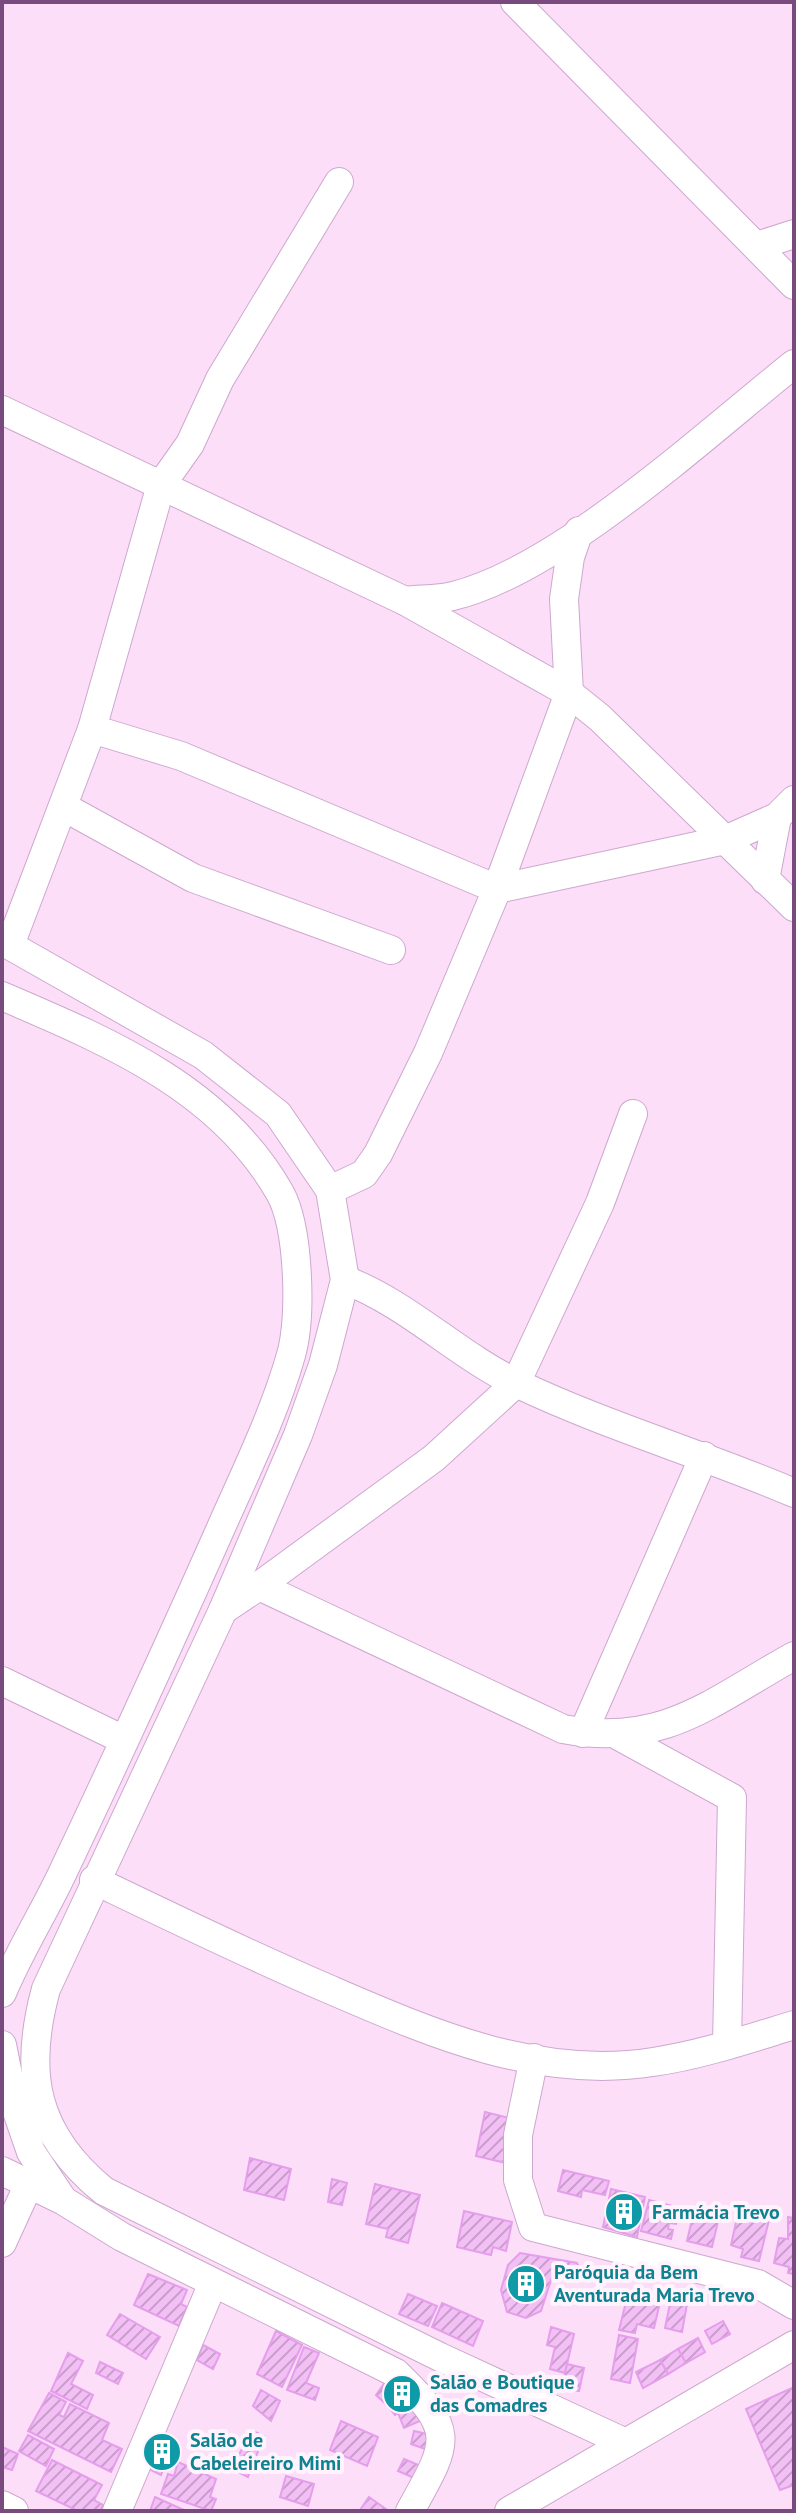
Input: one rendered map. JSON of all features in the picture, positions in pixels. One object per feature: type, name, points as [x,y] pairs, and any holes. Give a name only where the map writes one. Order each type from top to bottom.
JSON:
[{"type":"street","points":[[515,2],[794,285]]},
{"type":"street","points":[[339,182],[220,379],[190,444],[161,485],[92,729],[64,807],[6,943],[203,1055],[278,1114],[330,1190],[345,1280],[323,1365],[303,1421],[223,1610],[94,1880],[46,1989],[34,2033],[34,2066],[42,2110],[61,2148],[82,2173],[104,2191],[225,2253],[626,2443]]},
{"type":"street","points":[[757,246],[794,234]]},
{"type":"street","points":[[405,601],[453,596],[502,577],[579,531],[794,364]]},
{"type":"street","points":[[2,410],[405,601],[569,693],[600,718],[794,907]]},
{"type":"street","points":[[330,1190],[364,1174],[378,1154],[428,1053],[497,889],[569,693],[564,599],[570,557],[579,531]]},
{"type":"street","points":[[92,729],[181,756],[497,889],[725,840],[786,809]]},
{"type":"street","points":[[64,807],[193,878],[391,950]]},
{"type":"street","points":[[765,880],[786,809]]},
{"type":"street","points":[[2,996],[107,1041],[184,1089],[245,1140],[282,1196],[294,1252],[298,1302],[292,1353],[254,1452],[124,1740],[3,1990],[2,2016]]},
{"type":"street","points":[[223,1610],[434,1458],[516,1383],[600,1203],[633,1114]]},
{"type":"street","points":[[345,1280],[373,1290],[471,1358],[516,1383],[794,1493]]},
{"type":"street","points":[[583,1733],[704,1456]]},
{"type":"street","points":[[259,1586],[563,1729],[583,1733],[619,1736],[647,1732],[676,1722],[794,1656]]},
{"type":"street","points":[[2,1681],[124,1740]]},
{"type":"street","points":[[619,1736],[732,1798],[727,2045]]},
{"type":"street","points":[[94,1880],[251,1956],[432,2034],[486,2052],[582,2064],[651,2062],[727,2045],[794,2025]]},
{"type":"street","points":[[2,2045],[13,2100],[31,2152],[64,2201]]},
{"type":"street","points":[[534,2058],[518,2135],[518,2180],[533,2227],[758,2284],[794,2305]]},
{"type":"street","points":[[2,2171],[64,2201],[122,2237],[396,2373],[421,2397],[440,2424],[442,2441],[439,2459],[410,2511]]},
{"type":"street","points":[[2,2243],[29,2184]]},
{"type":"street","points":[[117,2511],[213,2283]]},
{"type":"street","points":[[509,2511],[794,2345]]},
{"type":"street","points":[[2,2505],[14,2511]]},
{"type":"shaded area","points":[[2,2],[794,2],[794,2509],[2,2511]]},
{"type":"building","points":[[485,2112],[517,2120],[506,2163],[476,2156]]},
{"type":"building","points":[[250,2158],[291,2169],[284,2200],[244,2190]]},
{"type":"building","points":[[563,2170],[609,2181],[605,2195],[582,2190],[581,2197],[558,2191]]},
{"type":"building","points":[[332,2179],[347,2183],[342,2205],[328,2202]]},
{"type":"building","points":[[375,2184],[420,2195],[408,2243],[386,2237],[388,2229],[366,2224]]},
{"type":"building","name":"Farmácia Trevo","points":[[611,2189],[645,2197],[637,2237],[603,2227]]},
{"type":"building","points":[[649,2200],[680,2208],[676,2224],[669,2223],[668,2229],[673,2230],[671,2239],[641,2231]]},
{"type":"building","points":[[464,2211],[512,2222],[506,2251],[493,2247],[491,2255],[457,2247]]},
{"type":"building","points":[[694,2211],[719,2217],[712,2247],[687,2241]]},
{"type":"building","points":[[738,2213],[769,2220],[759,2261],[741,2257],[743,2249],[731,2245]]},
{"type":"building","points":[[788,2217],[794,2218],[794,2274],[788,2273],[789,2267],[774,2263],[779,2238],[788,2239]]},
{"type":"building","name":"Paróquia da Bem Aventurada Maria Trevo","points":[[520,2253],[577,2263],[581,2272],[577,2278],[553,2274],[541,2311],[526,2318],[507,2312],[501,2290],[508,2265]]},
{"type":"building","points":[[148,2274],[187,2290],[181,2304],[187,2307],[179,2326],[134,2305]]},
{"type":"building","points":[[629,2290],[661,2298],[654,2328],[637,2324],[635,2333],[619,2330]]},
{"type":"building","points":[[408,2294],[437,2306],[428,2326],[399,2314]]},
{"type":"building","points":[[671,2299],[687,2304],[682,2332],[665,2328]]},
{"type":"building","points":[[442,2303],[483,2321],[473,2346],[432,2327]]},
{"type":"building","points":[[120,2314],[160,2337],[146,2359],[107,2335]]},
{"type":"building","points":[[723,2321],[730,2334],[712,2344],[705,2331]]},
{"type":"building","points":[[551,2327],[574,2334],[565,2373],[550,2369],[555,2347],[547,2345]]},
{"type":"building","points":[[276,2331],[302,2345],[282,2387],[257,2374]]},
{"type":"building","points":[[619,2335],[638,2339],[630,2383],[611,2379]]},
{"type":"building","points":[[698,2338],[705,2352],[686,2363],[678,2349]]},
{"type":"building","points":[[203,2345],[220,2354],[213,2369],[197,2360]]},
{"type":"building","points":[[304,2347],[319,2353],[306,2383],[319,2388],[315,2400],[287,2390]]},
{"type":"building","points":[[678,2349],[686,2363],[668,2374],[660,2360]]},
{"type":"building","points":[[68,2353],[83,2361],[71,2384],[93,2395],[87,2409],[51,2391]]},
{"type":"building","points":[[660,2360],[668,2374],[643,2388],[636,2372]]},
{"type":"building","points":[[100,2362],[123,2373],[118,2384],[96,2373]]},
{"type":"building","points":[[567,2364],[584,2368],[579,2391],[562,2388]]},
{"type":"building","points":[[390,2375],[402,2386],[387,2405],[376,2395]]},
{"type":"building","name":"Salão e Boutique das Comadres","points":[[402,2386],[415,2402],[395,2415],[387,2405]]},
{"type":"building","points":[[794,2387],[794,2485],[780,2490],[746,2409]]},
{"type":"building","points":[[261,2390],[280,2401],[271,2421],[253,2406]]},
{"type":"building","points":[[49,2393],[66,2402],[59,2415],[64,2417],[70,2404],[109,2423],[102,2440],[122,2449],[111,2472],[28,2431]]},
{"type":"building","points":[[415,2402],[422,2420],[404,2428],[398,2413]]},
{"type":"building","points":[[341,2421],[378,2437],[367,2466],[330,2450]]},
{"type":"building","points":[[251,2430],[264,2436],[248,2477],[236,2471],[240,2463],[236,2461]]},
{"type":"building","points":[[414,2431],[432,2435],[428,2450],[411,2444]]},
{"type":"building","points":[[28,2435],[54,2449],[46,2466],[19,2451]]},
{"type":"building","name":"Salão de Cabeleireiro Mimi","points":[[158,2443],[173,2450],[166,2462],[152,2455]]},
{"type":"building","points":[[2,2447],[18,2454],[12,2470],[2,2467]]},
{"type":"building","points":[[152,2455],[166,2462],[161,2475],[147,2468]]},
{"type":"building","points":[[404,2459],[428,2469],[423,2482],[398,2471]]},
{"type":"building","points":[[52,2460],[102,2485],[94,2500],[103,2505],[100,2511],[78,2511],[36,2491]]},
{"type":"building","points":[[178,2462],[216,2479],[210,2497],[216,2499],[211,2511],[161,2494],[168,2474],[174,2476]]},
{"type":"building","points":[[286,2476],[314,2484],[308,2506],[280,2497]]},
{"type":"building","points":[[155,2497],[186,2511],[150,2511]]},
{"type":"building","points":[[369,2497],[386,2509],[385,2511],[360,2510]]},
{"type":"place","name":"Farmácia Trevo","points":[[624,2212]]},
{"type":"place","name":"Paróquia da Bem Aventurada Maria Trevo","points":[[526,2284]]},
{"type":"place","name":"Salão e Boutique das Comadres","points":[[402,2394]]},
{"type":"place","name":"Salão de Cabeleireiro Mimi","points":[[162,2452]]}]
